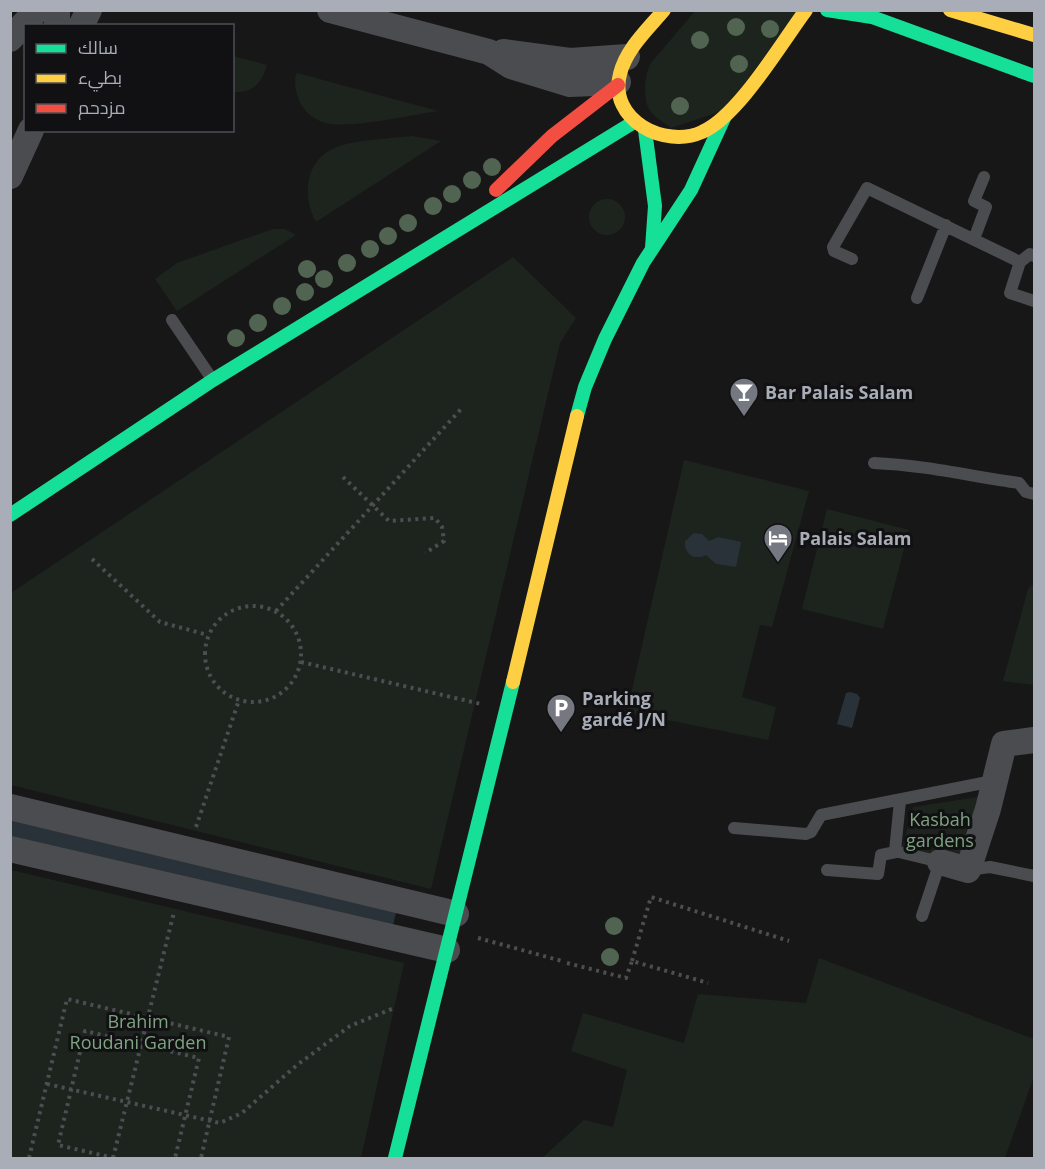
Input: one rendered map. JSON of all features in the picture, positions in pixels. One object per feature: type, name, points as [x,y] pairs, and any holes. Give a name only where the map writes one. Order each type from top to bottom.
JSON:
[{"type":"street","points":[[10,39],[37,10]]},
{"type":"street","points":[[82,24],[89,10]]},
{"type":"street","points":[[330,10],[422,21],[489,52],[512,66],[570,84],[618,83]]},
{"type":"street","points":[[652,248],[655,206],[639,126],[622,105],[618,83],[627,57],[664,10]]},
{"type":"street","points":[[395,1158],[507,710],[565,457],[585,387],[605,339],[652,248],[691,190],[724,118],[806,10]]},
{"type":"street","points":[[827,10],[872,17],[1035,76]]},
{"type":"street","points":[[950,10],[1035,35]]},
{"type":"street","points":[[489,52],[516,52],[570,61],[627,57]]},
{"type":"street","points":[[441,239],[552,136],[618,83]]},
{"type":"street","points":[[10,515],[213,380],[441,239],[639,126],[664,135],[692,135],[703,132],[724,118]]},
{"type":"street","points":[[10,176],[30,132]]},
{"type":"street","points":[[940,862],[968,870],[988,809],[993,781],[1004,744],[1035,740]]},
{"type":"street","points":[[10,807],[190,850],[451,932]]},
{"type":"street","points":[[10,849],[180,889],[451,932]]},
{"type":"street","points":[[180,889],[190,850]]},
{"type":"lane","points":[[974,239],[986,207],[974,201],[984,177]]},
{"type":"lane","points":[[852,259],[834,251],[833,247],[867,188],[1020,262]]},
{"type":"lane","points":[[917,298],[946,225]]},
{"type":"lane","points":[[1035,256],[1030,254],[1020,262],[1010,293],[1035,301]]},
{"type":"lane","points":[[172,320],[213,380]]},
{"type":"lane","points":[[874,463],[926,466],[947,472],[1019,483],[1026,492],[1035,494]]},
{"type":"lane","points":[[734,828],[806,834],[811,832],[821,815],[993,781]]},
{"type":"lane","points":[[896,852],[900,801]]},
{"type":"lane","points":[[827,870],[878,874],[881,855],[896,852],[940,862],[922,916]]},
{"type":"lane","points":[[968,870],[990,867],[1035,876]]},
{"type":"path","points":[[276,611],[462,408]]},
{"type":"path","points":[[343,477],[389,521],[435,518],[442,527],[444,541],[425,553]]},
{"type":"path","points":[[92,559],[160,622],[208,635]]},
{"type":"path","points":[[256,605],[276,611],[292,624],[300,642],[301,662],[293,681],[278,695],[259,702],[239,700],[221,690],[209,674],[204,655],[208,635],[219,618],[237,608],[256,605]]},
{"type":"path","points":[[301,662],[507,710]]},
{"type":"path","points":[[190,850],[197,820],[239,700]]},
{"type":"path","points":[[175,1158],[199,1058],[140,1044],[85,1031],[58,1145],[114,1158],[140,1044],[180,889]]},
{"type":"path","points":[[451,932],[626,978],[651,897],[789,941]]},
{"type":"path","points":[[632,961],[708,983]]},
{"type":"path","points":[[29,1158],[67,999],[229,1038],[201,1158]]},
{"type":"path","points":[[47,1084],[220,1123],[231,1120],[350,1026],[394,1008]]},
{"type":"green space","points":[[695,11],[798,11],[725,110],[671,128],[656,117],[649,108],[645,96],[647,74],[651,63]]},
{"type":"green space","points":[[234,56],[267,65],[255,86],[234,92]]},
{"type":"green space","points":[[297,73],[438,111],[365,123],[326,123],[310,115],[301,104],[295,86]]},
{"type":"green space","points":[[412,136],[441,141],[316,222],[309,200],[309,178],[313,168],[327,152],[355,142]]},
{"type":"green space","points":[[607,199],[620,204],[625,217],[620,230],[607,235],[594,230],[589,217],[594,204]]},
{"type":"green space","points":[[273,229],[285,229],[296,235],[177,311],[155,279],[177,263]]},
{"type":"green space","points":[[513,257],[576,318],[560,343],[431,889],[11,785],[11,593]]},
{"type":"green space","points":[[684,460],[809,491],[772,627],[760,625],[742,697],[776,707],[768,740],[627,712]],"holes":[[[718,537],[723,538],[736,567],[716,564],[706,554],[698,558],[686,549],[687,538],[709,541]]]},
{"type":"green space","points":[[827,509],[909,530],[883,629],[802,609]]},
{"type":"green space","points":[[1034,584],[1034,685],[1003,681],[1028,589]]},
{"type":"green space","name":"Kasbah gardens","points":[[978,797],[963,863],[902,848],[913,807]]},
{"type":"green space","name":"Brahim Roudani Garden","points":[[11,870],[404,963],[361,1158],[11,1158]]},
{"type":"green space","points":[[819,958],[1034,1039],[1034,1076],[1005,1158],[542,1158],[584,1120],[613,1127],[627,1070],[571,1051],[583,1013],[684,1043],[698,994],[806,1003]]},
{"type":"shaded area","points":[[694,533],[702,534],[709,541],[718,537],[741,542],[736,567],[716,564],[706,555],[694,557],[688,553],[685,541]]},
{"type":"shaded area","points":[[846,693],[857,694],[860,698],[852,728],[837,724]]},
{"type":"shaded area","points":[[11,816],[397,909],[392,929],[11,838]]},
{"type":"traffic: fast","points":[[827,10],[872,17],[1034,76]]},
{"type":"traffic: fast","points":[[577,416],[585,387],[605,339],[643,263],[691,190],[724,118]]},
{"type":"traffic: fast","points":[[10,515],[213,380],[634,122]]},
{"type":"traffic: fast","points":[[645,130],[655,206],[652,248]]},
{"type":"traffic: fast","points":[[395,1158],[513,682]]},
{"type":"traffic: slow","points":[[664,10],[627,56],[620,74],[619,90],[623,105],[631,117],[643,127],[672,137],[702,132],[716,124],[730,111],[758,77],[806,10]]},
{"type":"traffic: slow","points":[[950,10],[1034,35]]},
{"type":"traffic: slow","points":[[513,682],[577,416]]},
{"type":"traffic: jam","points":[[496,190],[552,136],[618,85]]},
{"type":"place","name":"Bar Palais Salam","points":[[744,418]]},
{"type":"place","name":"Palais Salam","points":[[778,564]]},
{"type":"place","name":"Parking gardé J/N","points":[[561,734]]}]
